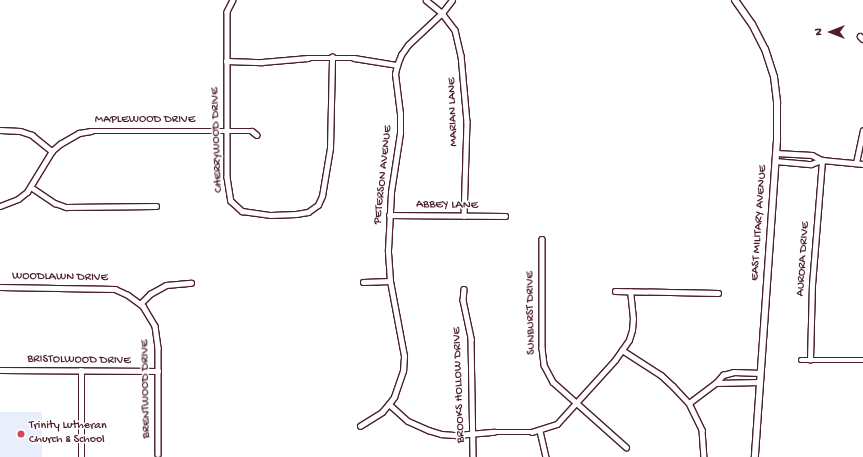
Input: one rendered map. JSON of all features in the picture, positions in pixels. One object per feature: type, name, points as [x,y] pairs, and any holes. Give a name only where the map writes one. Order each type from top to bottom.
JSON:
[{"type":"main road","name":"EAST MILITARY AVENUE","points":[[736,0],[759,36],[774,77],[777,103],[776,153],[755,457]]},
{"type":"street","name":"CHERRYWOOD DRIVE","points":[[233,0],[227,12],[226,131],[228,193],[231,201],[236,207],[249,213],[271,214],[308,212],[314,209],[322,196],[330,148],[332,57]]},
{"type":"street","name":"MARIAN LANE","points":[[426,0],[442,13],[455,30],[459,40],[465,86],[467,122],[464,216]]},
{"type":"street","name":"PETERSON AVENUE","points":[[360,426],[382,412],[394,397],[399,385],[404,356],[390,281],[389,215],[400,133],[400,114],[395,74],[401,55],[408,45],[442,13],[452,0]]},
{"type":"street","points":[[226,61],[262,62],[332,57],[354,58],[397,65]]},
{"type":"street","points":[[0,130],[20,131],[32,135],[52,151]]},
{"type":"street","name":"MAPLEWOOD DRIVE","points":[[0,206],[18,199],[31,187],[52,151],[69,138],[91,131],[252,131],[257,135]]},
{"type":"street","points":[[856,163],[863,132]]},
{"type":"street","points":[[776,153],[812,155],[822,160],[863,164]]},
{"type":"street","points":[[775,161],[811,164],[822,160]]},
{"type":"street","name":"AURORA DRIVE","points":[[810,360],[812,285],[822,160]]},
{"type":"street","points":[[31,187],[55,203],[66,207],[156,206]]},
{"type":"street","name":"ABBEY LANE","points":[[389,215],[505,216]]},
{"type":"street","name":"SUNBURST DRIVE","points":[[542,239],[542,348],[544,365],[553,382],[626,446]]},
{"type":"street","points":[[363,282],[390,281]]},
{"type":"street","points":[[140,304],[150,294],[166,285],[192,282]]},
{"type":"street","name":"WOODLAWN DRIVE","points":[[0,287],[115,289],[128,295],[140,304]]},
{"type":"street","name":"BROOKS HOLLOW DRIVE","points":[[464,289],[463,300],[471,339],[473,457]]},
{"type":"street","points":[[615,291],[718,293]]},
{"type":"street","points":[[389,404],[408,421],[428,430],[457,435],[540,431],[557,424],[629,340],[632,330],[632,307],[630,292]]},
{"type":"street","name":"BRENTWOOD DRIVE","points":[[140,304],[154,326],[158,348],[158,454]]},
{"type":"street","points":[[622,350],[660,375],[673,386],[688,403],[702,430],[704,457]]},
{"type":"street","points":[[801,360],[863,360]]},
{"type":"street","name":"BRISTOLWOOD DRIVE","points":[[0,370],[158,371]]},
{"type":"street","points":[[80,370],[81,457]]},
{"type":"street","points":[[688,403],[716,383],[723,375],[734,372],[760,373]]},
{"type":"street","points":[[716,383],[760,382]]},
{"type":"street","points":[[540,431],[546,457]]},
{"type":"shaded area","name":"Trinity Lutheran Church & School","points":[[0,412],[42,412],[42,457],[0,457]]},
{"type":"place","name":"Trinity Lutheran Church & School","points":[[21,434]]}]
